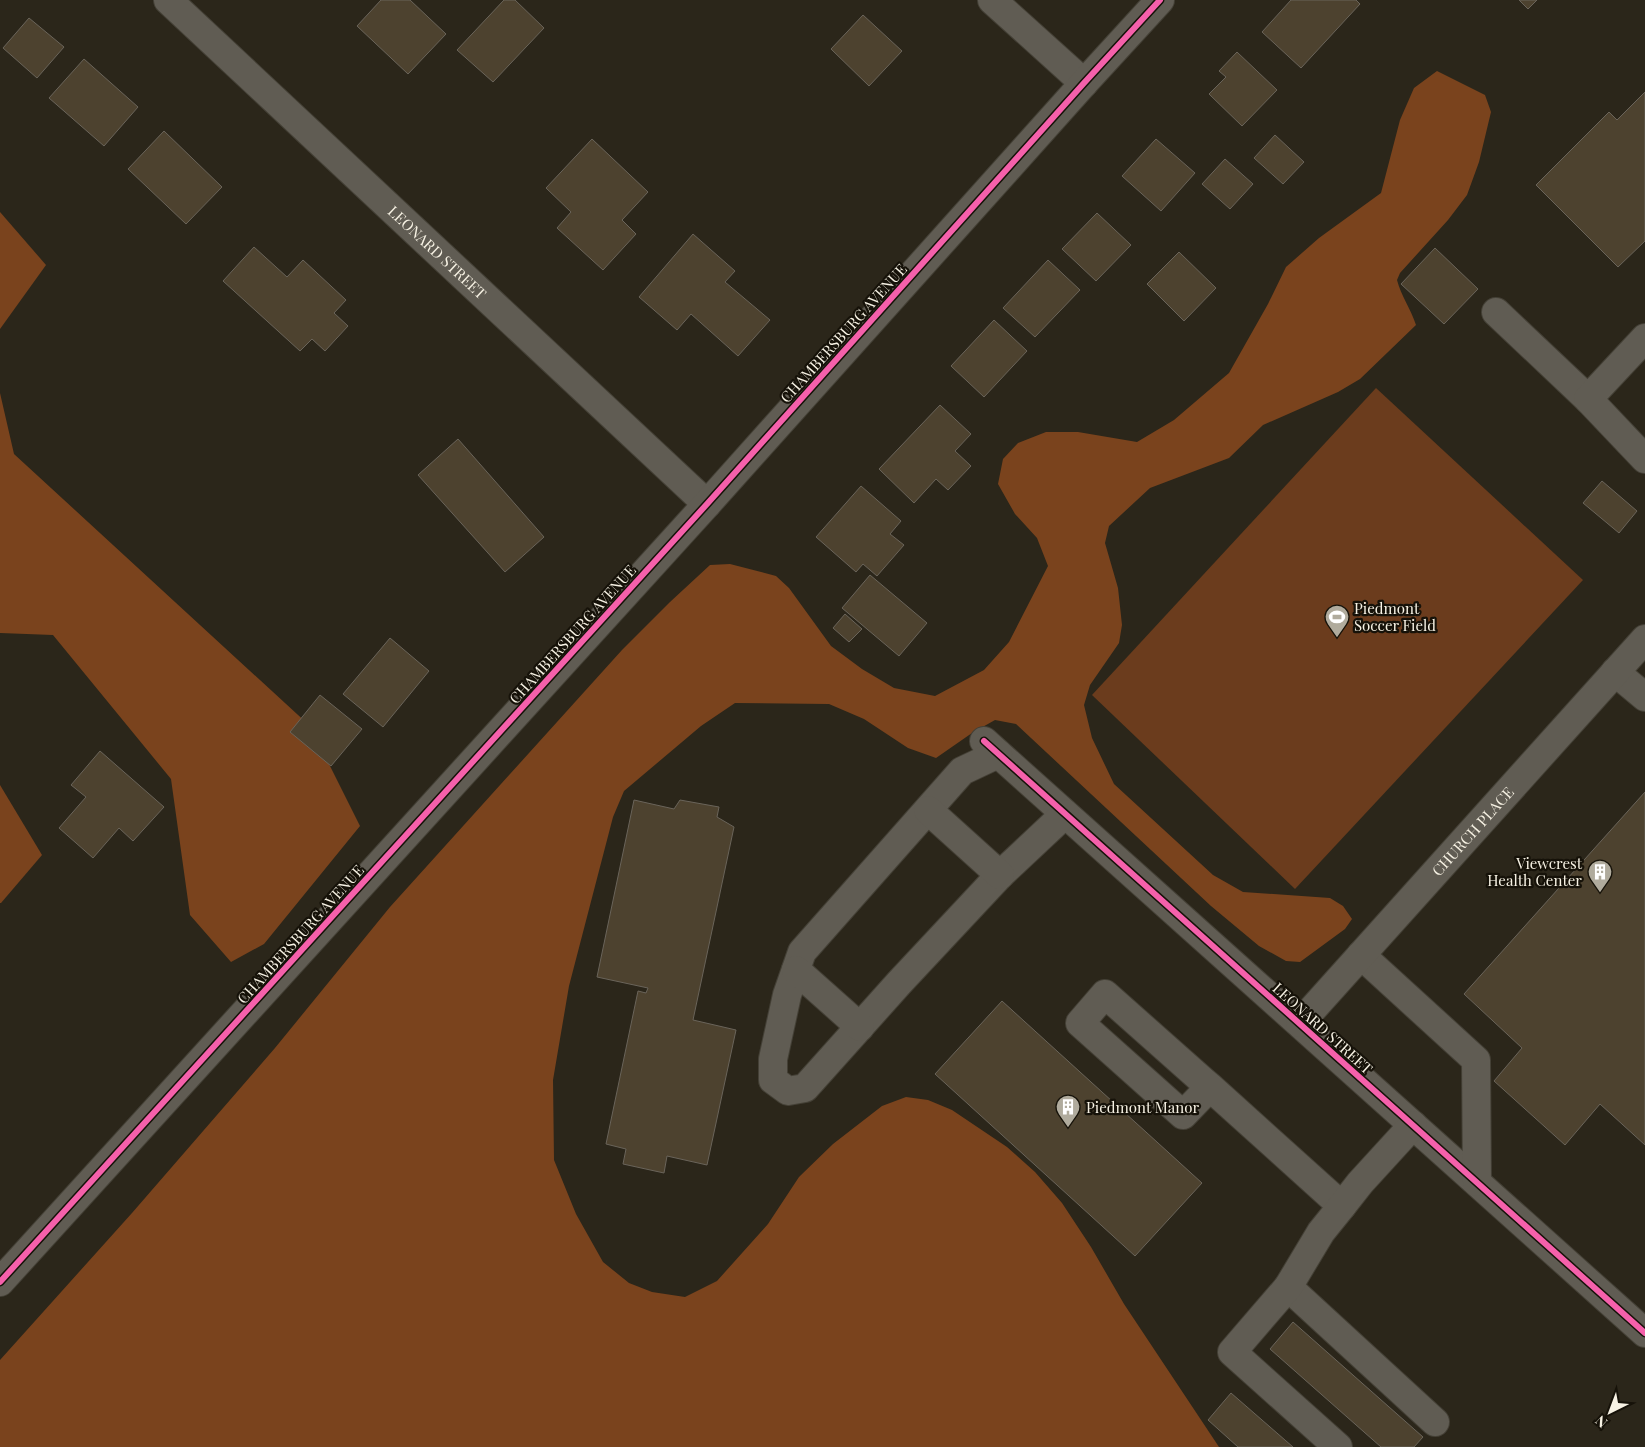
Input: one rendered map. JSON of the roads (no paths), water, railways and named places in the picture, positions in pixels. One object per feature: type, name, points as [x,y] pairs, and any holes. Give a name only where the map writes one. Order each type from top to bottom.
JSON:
[{"type":"street","name":"LEONARD STREET","points":[[168,0],[707,504]]},
{"type":"street","points":[[992,0],[1084,83]]},
{"type":"street","name":"CHAMBERSBURG AVENUE","points":[[0,1282],[707,504],[1160,0]]},
{"type":"street","points":[[1496,312],[1588,399],[1645,459]]},
{"type":"street","points":[[1588,399],[1645,338]]},
{"type":"street","name":"CHURCH PLACE","points":[[1300,1023],[1645,639]]},
{"type":"street","points":[[1615,672],[1645,697]]},
{"type":"street","name":"LEONARD STREET","points":[[928,810],[962,771],[991,748],[1645,1333]]},
{"type":"street","points":[[1000,875],[928,810],[802,952],[788,995],[773,1059],[773,1080],[788,1091],[805,1088],[1000,875],[1065,814]]},
{"type":"street","points":[[1361,955],[1476,1060],[1477,1182]]},
{"type":"street","points":[[796,970],[860,1027]]},
{"type":"street","points":[[1210,1087],[1183,1115],[1080,1023],[1105,994],[1210,1087],[1342,1206]]},
{"type":"street","points":[[1338,1447],[1232,1352],[1288,1287],[1321,1232],[1360,1183],[1413,1125]]},
{"type":"street","points":[[1288,1287],[1434,1422]]},
{"type":"place","name":"Piedmont Soccer Field","points":[[1337,638]]},
{"type":"place","name":"Viewcrest Health Center","points":[[1600,893]]},
{"type":"place","name":"Piedmont Manor","points":[[1068,1128]]}]
